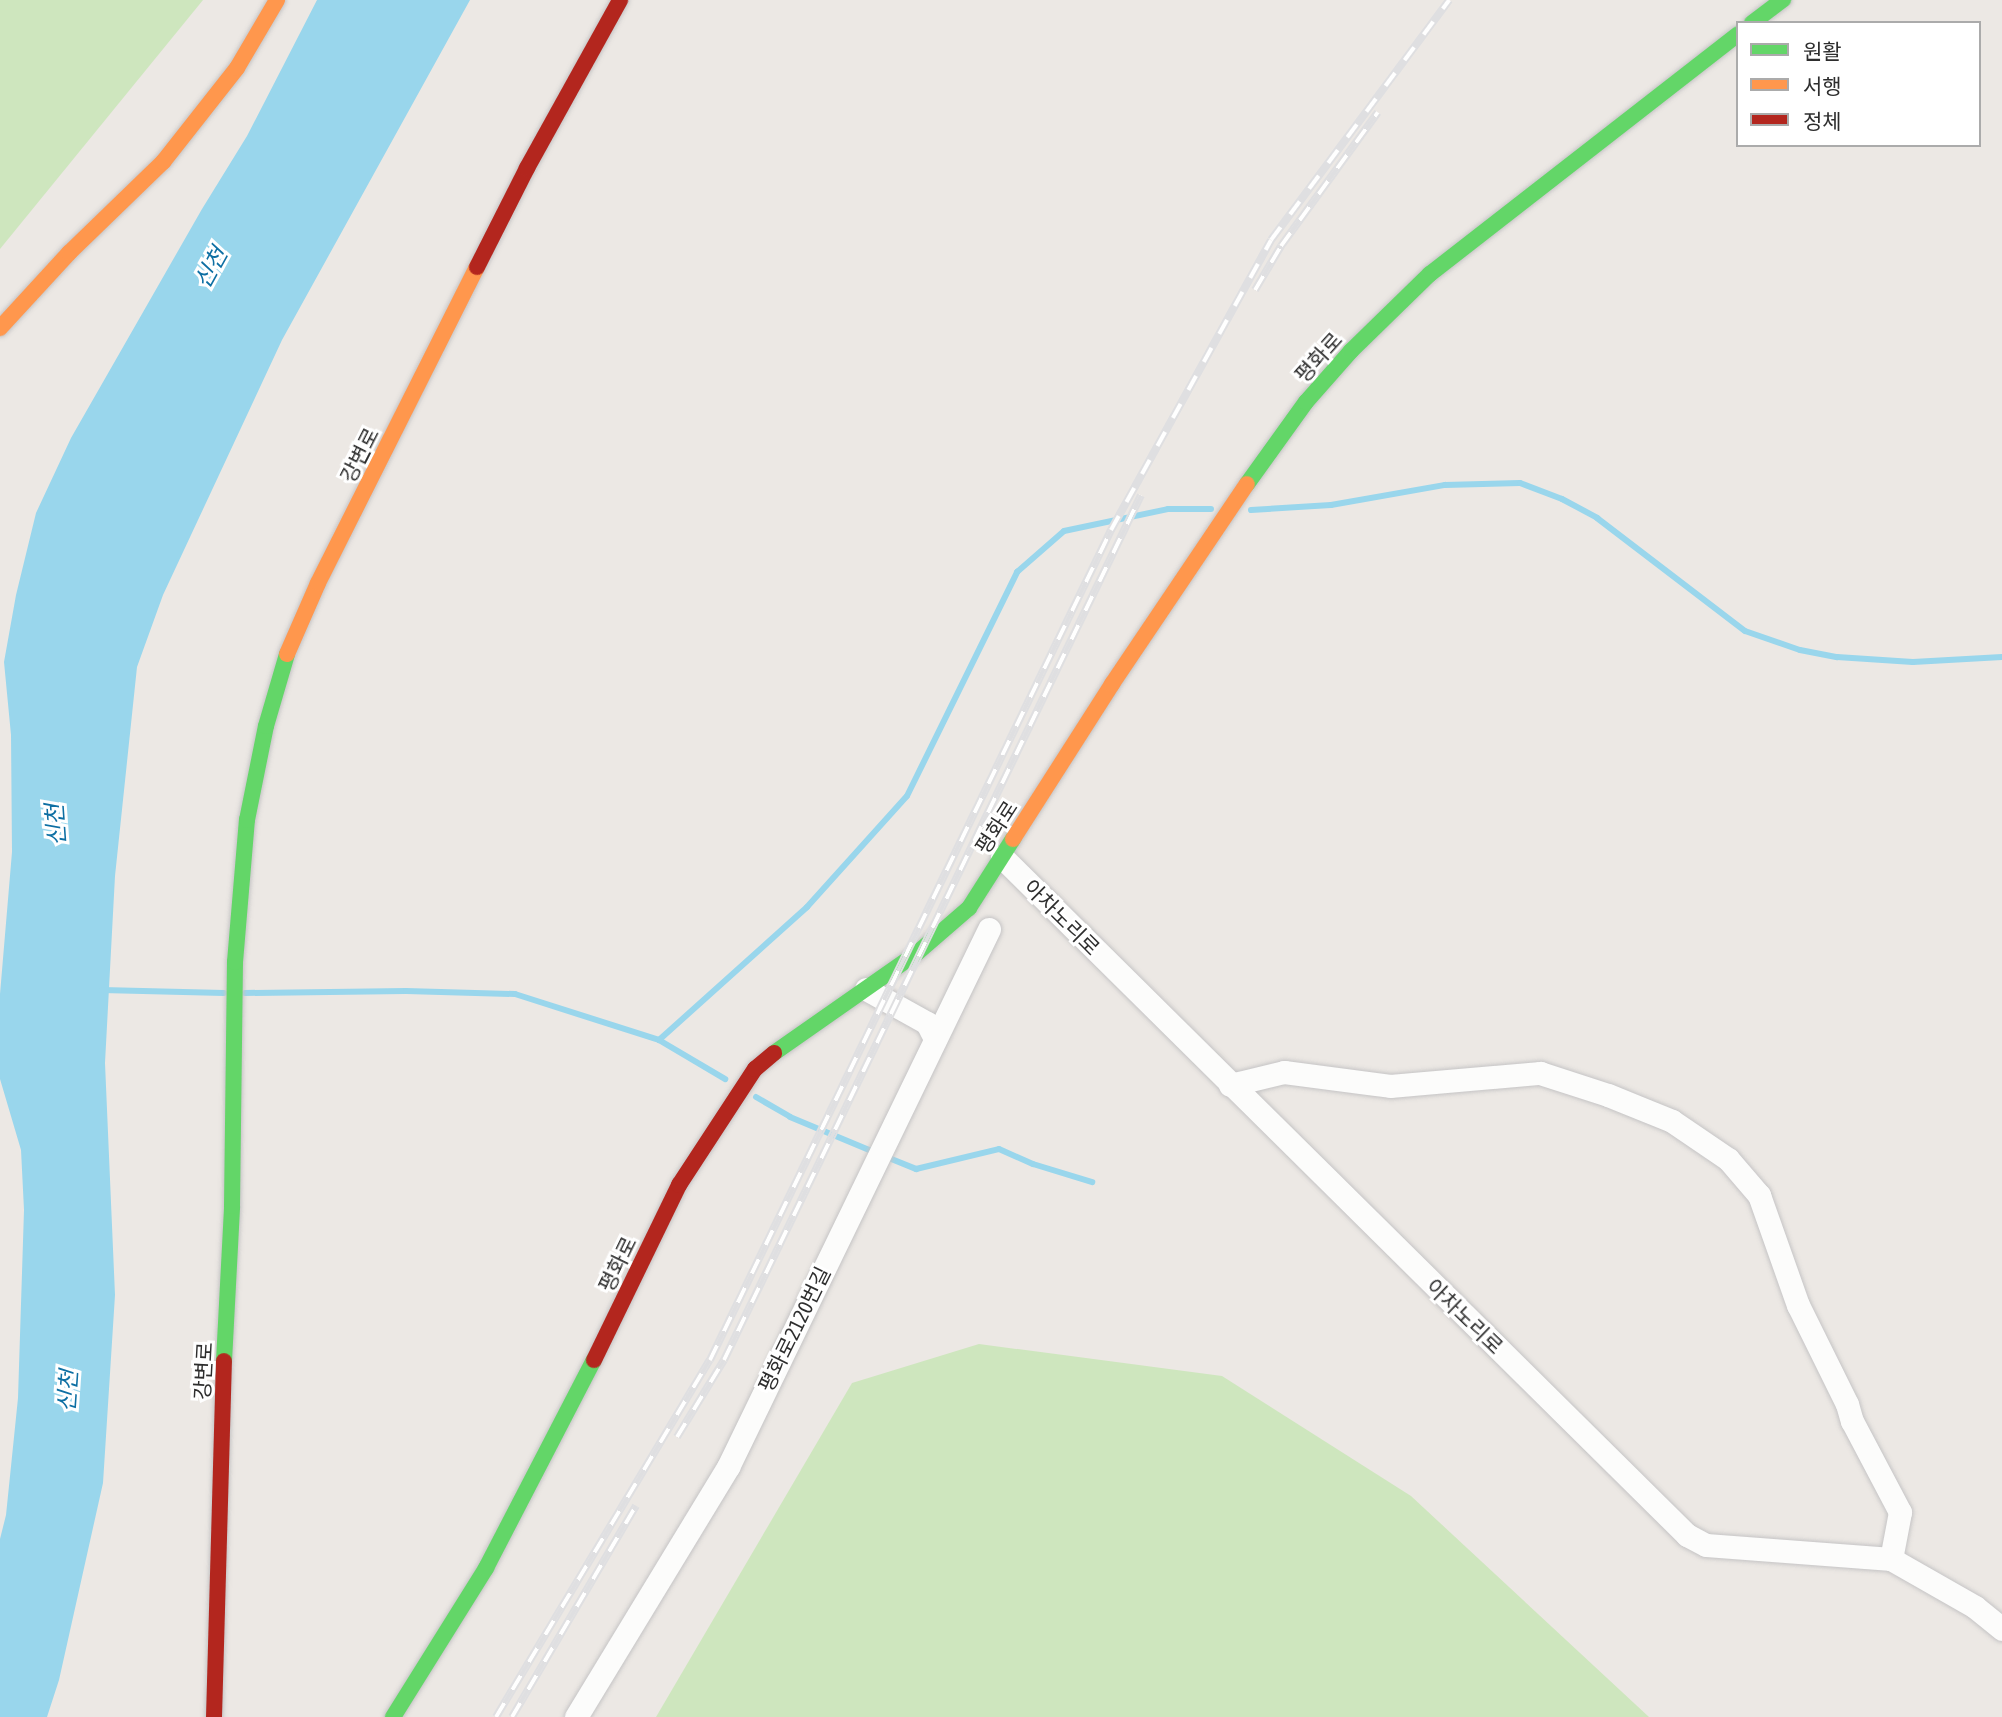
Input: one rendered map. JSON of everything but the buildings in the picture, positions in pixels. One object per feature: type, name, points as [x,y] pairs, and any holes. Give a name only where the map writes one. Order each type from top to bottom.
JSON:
[{"type":"main road","points":[[0,328],[69,253],[163,162],[237,68],[277,0]]},
{"type":"main road","name":"강변로","points":[[213,1715],[216,1682],[220,1442],[232,1206],[235,962],[247,820],[266,726],[288,649],[527,167],[620,0]]},
{"type":"main road","points":[[1754,21],[1776,3],[1800,0]]},
{"type":"main road","name":"평화로","points":[[393,1717],[426,1667],[510,1522],[699,1150],[755,1069],[779,1048],[917,953],[969,908],[1112,684],[1272,448],[1306,402],[1350,351],[1430,274],[1736,36]]},
{"type":"main road","points":[[377,1709],[426,1667]]},
{"type":"main road","points":[[216,1682],[230,1705]]},
{"type":"street","name":"아차노리로","points":[[1002,857],[1688,1535],[1706,1545],[1891,1559],[1975,1607],[2002,1629]]},
{"type":"street","name":"평화로2120번길","points":[[576,1717],[727,1466],[989,929]]},
{"type":"street","points":[[866,989],[927,1023],[934,1039]]},
{"type":"street","points":[[1230,1085],[1284,1072],[1390,1086],[1540,1073],[1608,1095],[1672,1121],[1728,1159],[1759,1195],[1798,1305],[1847,1404],[1852,1421],[1900,1512],[1891,1559]]},
{"type":"green space","points":[[0,0],[203,0],[0,249]]},
{"type":"green space","points":[[979,1344],[1222,1376],[1411,1496],[1649,1717],[656,1717],[852,1383]]},
{"type":"water","name":"신천","points":[[317,0],[470,0],[282,340],[163,595],[137,667],[115,876],[105,1063],[115,1295],[103,1483],[59,1680],[47,1717],[0,1717],[0,1539],[6,1515],[18,1398],[24,1210],[21,1150],[0,1079],[0,994],[12,852],[11,735],[4,662],[16,595],[36,513],[71,438],[202,209],[247,136]]},
{"type":"waterway","points":[[1251,510],[1331,505],[1445,485],[1520,483],[1562,499],[1597,518],[1745,631],[1800,650],[1837,657],[1913,662],[2002,657]]},
{"type":"waterway","points":[[245,993],[406,991],[515,994],[659,1040],[807,907],[907,796],[1017,572],[1064,531],[1168,509],[1211,509]]},
{"type":"waterway","points":[[102,990],[224,993]]},
{"type":"waterway","points":[[659,1040],[725,1079]]},
{"type":"waterway","points":[[756,1097],[790,1117],[874,1152]]},
{"type":"waterway","points":[[884,1156],[916,1169],[999,1149],[1033,1164],[1092,1182]]},
{"type":"railway","points":[[496,1717],[710,1360],[1111,530],[1271,240],[1449,0]]},
{"type":"railway","points":[[1255,290],[1281,246],[1378,112]]},
{"type":"railway","points":[[677,1437],[724,1360],[1141,495]]},
{"type":"railway","points":[[512,1717],[636,1506]]},
{"type":"traffic: fast","points":[[1755,21],[1783,0]]},
{"type":"traffic: fast","points":[[1247,484],[1306,402],[1351,351],[1430,274],[1736,36]]},
{"type":"traffic: fast","points":[[224,1361],[232,1206],[235,962],[247,820],[266,726],[287,654]]},
{"type":"traffic: fast","points":[[774,1053],[917,953],[969,908],[1013,839]]},
{"type":"traffic: fast","points":[[393,1717],[486,1568],[594,1360]]},
{"type":"traffic: slow","points":[[0,328],[69,253],[163,162],[237,68],[277,0]]},
{"type":"traffic: slow","points":[[287,654],[318,583],[477,267]]},
{"type":"traffic: slow","points":[[1013,839],[1112,684],[1247,484]]},
{"type":"traffic: jam","points":[[477,267],[527,168],[620,0]]},
{"type":"traffic: jam","points":[[594,1360],[679,1185],[755,1069],[774,1053]]},
{"type":"traffic: jam","points":[[214,1717],[224,1361]]}]
